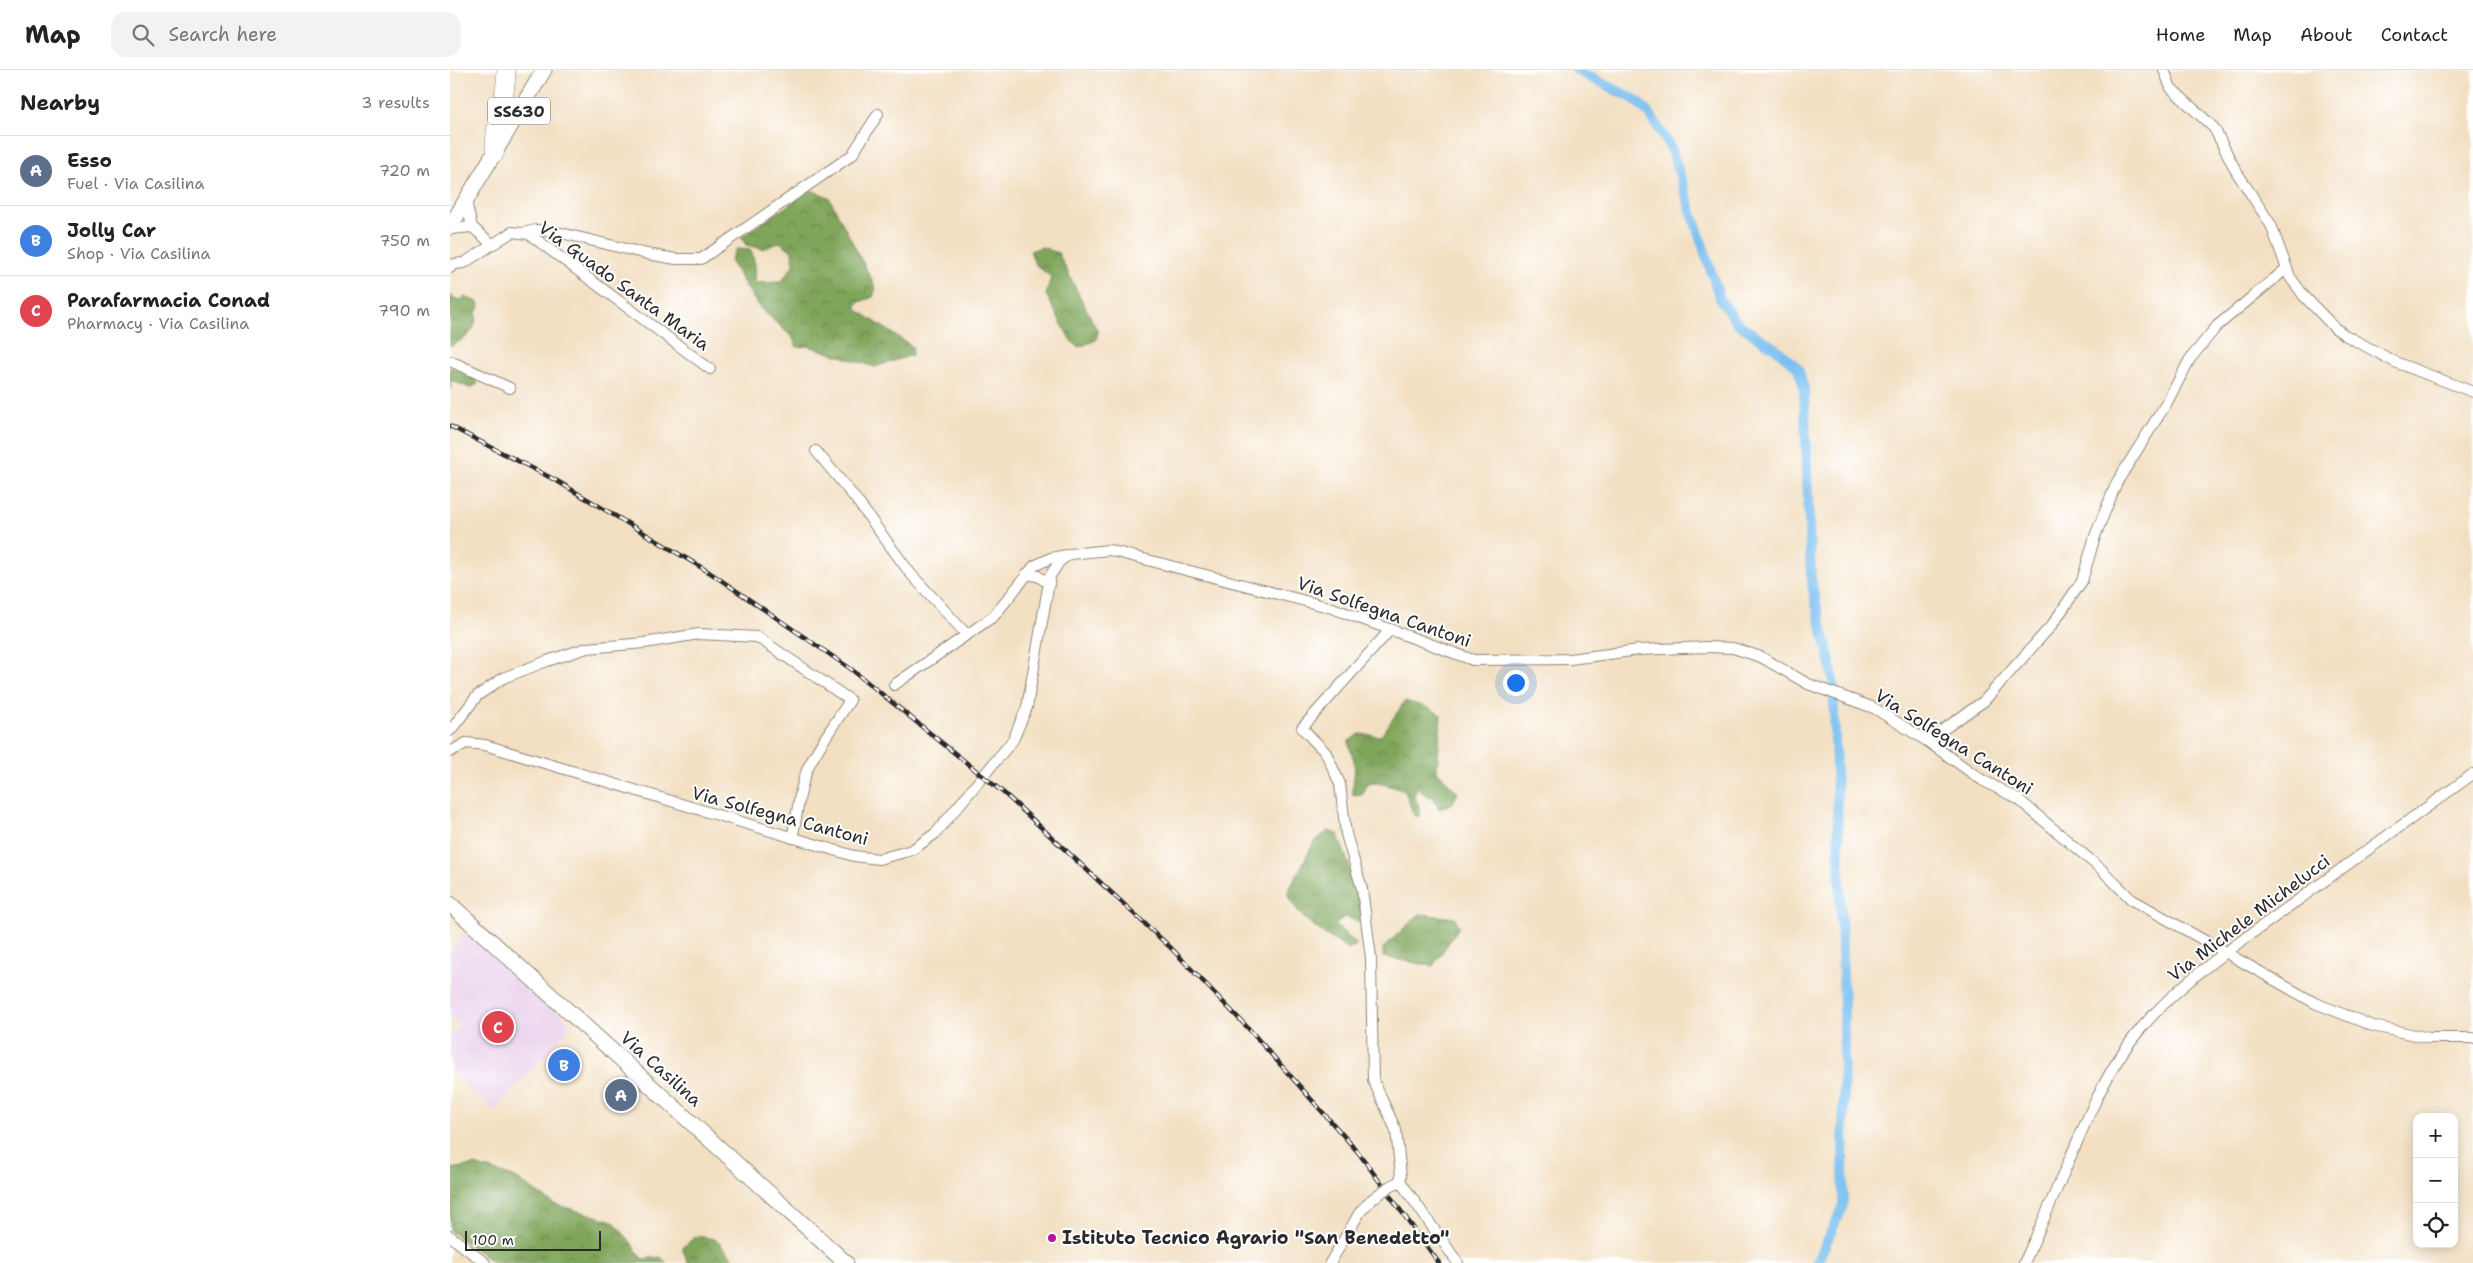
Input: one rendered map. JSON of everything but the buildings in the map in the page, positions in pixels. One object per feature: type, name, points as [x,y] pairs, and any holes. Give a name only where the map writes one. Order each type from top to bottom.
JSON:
[{"type":"highway","points":[[494,152],[494,141],[505,90],[506,70]]},
{"type":"main road","name":"SS630","points":[[451,224],[544,70]]},
{"type":"main road","name":"Via Casilina","points":[[450,904],[846,1263]]},
{"type":"street","points":[[2164,70],[2171,88],[2214,128],[2236,171],[2271,225],[2286,269],[2304,296],[2335,328],[2394,362],[2473,392]]},
{"type":"street","points":[[522,233],[536,230],[557,232],[647,254],[685,260],[701,259],[852,155],[878,114]]},
{"type":"street","points":[[466,201],[472,227]]},
{"type":"street","points":[[451,224],[472,227],[492,244]]},
{"type":"street","name":"Via Guado Santa Maria","points":[[450,268],[454,264],[464,263],[512,232],[529,234],[710,369]]},
{"type":"street","points":[[1927,741],[1984,701],[2052,625],[2082,581],[2095,536],[2117,482],[2166,404],[2190,359],[2217,326],[2286,269]]},
{"type":"street","points":[[450,360],[510,388]]},
{"type":"street","points":[[816,451],[856,498],[910,573],[967,635]]},
{"type":"street","name":"Via Solfegna Cantoni","points":[[450,752],[466,743],[484,745],[854,856],[879,859],[912,850],[936,833],[1014,740],[1027,706],[1050,576],[1059,562],[1070,554],[1109,550],[1332,608],[1391,629],[1449,653],[1473,660],[1570,659],[1639,650],[1707,647],[1733,648],[1761,657],[1808,684],[1874,708],[1927,741],[1982,780],[2018,799],[2101,869],[2131,899],[2315,1003],[2373,1026],[2429,1038],[2473,1038]]},
{"type":"street","points":[[894,685],[994,616],[1034,566],[1051,558],[1070,554]]},
{"type":"street","points":[[1026,574],[1038,576],[1049,584]]},
{"type":"street","points":[[1391,629],[1302,728],[1326,754],[1340,784],[1346,834],[1362,889],[1371,958],[1373,1080],[1396,1130],[1395,1184],[1458,1263]]},
{"type":"street","points":[[450,731],[477,696],[502,678],[587,648],[644,643],[700,634],[757,637],[850,700],[808,768],[798,797],[798,812],[792,838]]},
{"type":"street","name":"Via Michele Michelucci","points":[[2024,1263],[2089,1114],[2128,1046],[2152,1016],[2183,986],[2226,952],[2473,774]]},
{"type":"street","points":[[1330,1263],[1360,1212],[1371,1200],[1395,1184]]},
{"type":"street","points":[[450,1236],[483,1263]]},
{"type":"shaded area","points":[[469,929],[572,1025],[495,1111],[450,1070],[450,1037],[460,1025],[450,1015],[450,951]]},
{"type":"green space","points":[[811,190],[829,197],[876,288],[873,297],[857,303],[856,309],[913,347],[912,355],[875,367],[808,346],[797,347],[792,337],[759,307],[730,261],[736,249],[751,250],[755,264],[755,283],[781,282],[793,265],[792,251],[780,242],[763,249],[746,245],[741,237]]},
{"type":"green space","points":[[1042,247],[1058,253],[1098,332],[1096,340],[1079,347],[1071,341],[1046,295],[1051,277],[1035,264],[1030,251]]},
{"type":"green space","points":[[450,293],[454,299],[460,300],[465,297],[478,302],[480,308],[476,311],[475,324],[470,333],[462,340],[450,346]]},
{"type":"green space","points":[[450,367],[475,378],[478,384],[470,388],[450,380]]},
{"type":"green space","points":[[1405,701],[1429,708],[1441,715],[1437,771],[1458,793],[1453,803],[1439,809],[1433,797],[1427,796],[1417,788],[1414,795],[1420,808],[1419,816],[1414,816],[1405,791],[1377,782],[1368,783],[1363,794],[1353,795],[1354,761],[1349,741],[1360,734],[1381,736]]},
{"type":"green space","points":[[1328,831],[1338,834],[1362,903],[1361,922],[1345,917],[1335,925],[1356,943],[1355,946],[1347,949],[1304,918],[1292,902],[1288,892],[1314,842]]},
{"type":"green space","points":[[1419,914],[1455,918],[1459,927],[1433,966],[1383,957],[1383,948]]},
{"type":"green space","points":[[475,1165],[514,1177],[554,1204],[613,1221],[642,1259],[661,1257],[667,1263],[494,1263],[450,1231],[450,1169]]},
{"type":"green space","points":[[696,1236],[715,1239],[738,1263],[688,1263],[682,1248]]},
{"type":"waterway","points":[[1576,70],[1634,99],[1650,114],[1671,148],[1720,299],[1737,323],[1776,349],[1798,368],[1804,388],[1811,576],[1833,680],[1844,1006],[1843,1206],[1817,1263]]},
{"type":"railway","points":[[450,426],[557,481],[709,572],[851,669],[1005,794],[1171,948],[1248,1028],[1358,1152],[1439,1263]]},
{"type":"place","name":"Parafarmacia Conad","points":[[498,1027]]},
{"type":"place","name":"Jolly Car","points":[[564,1065]]},
{"type":"place","name":"Esso","points":[[621,1095]]},
{"type":"place","name":"Istituto Tecnico Agrario \"San Benedetto\"","points":[[1052,1238]]}]
